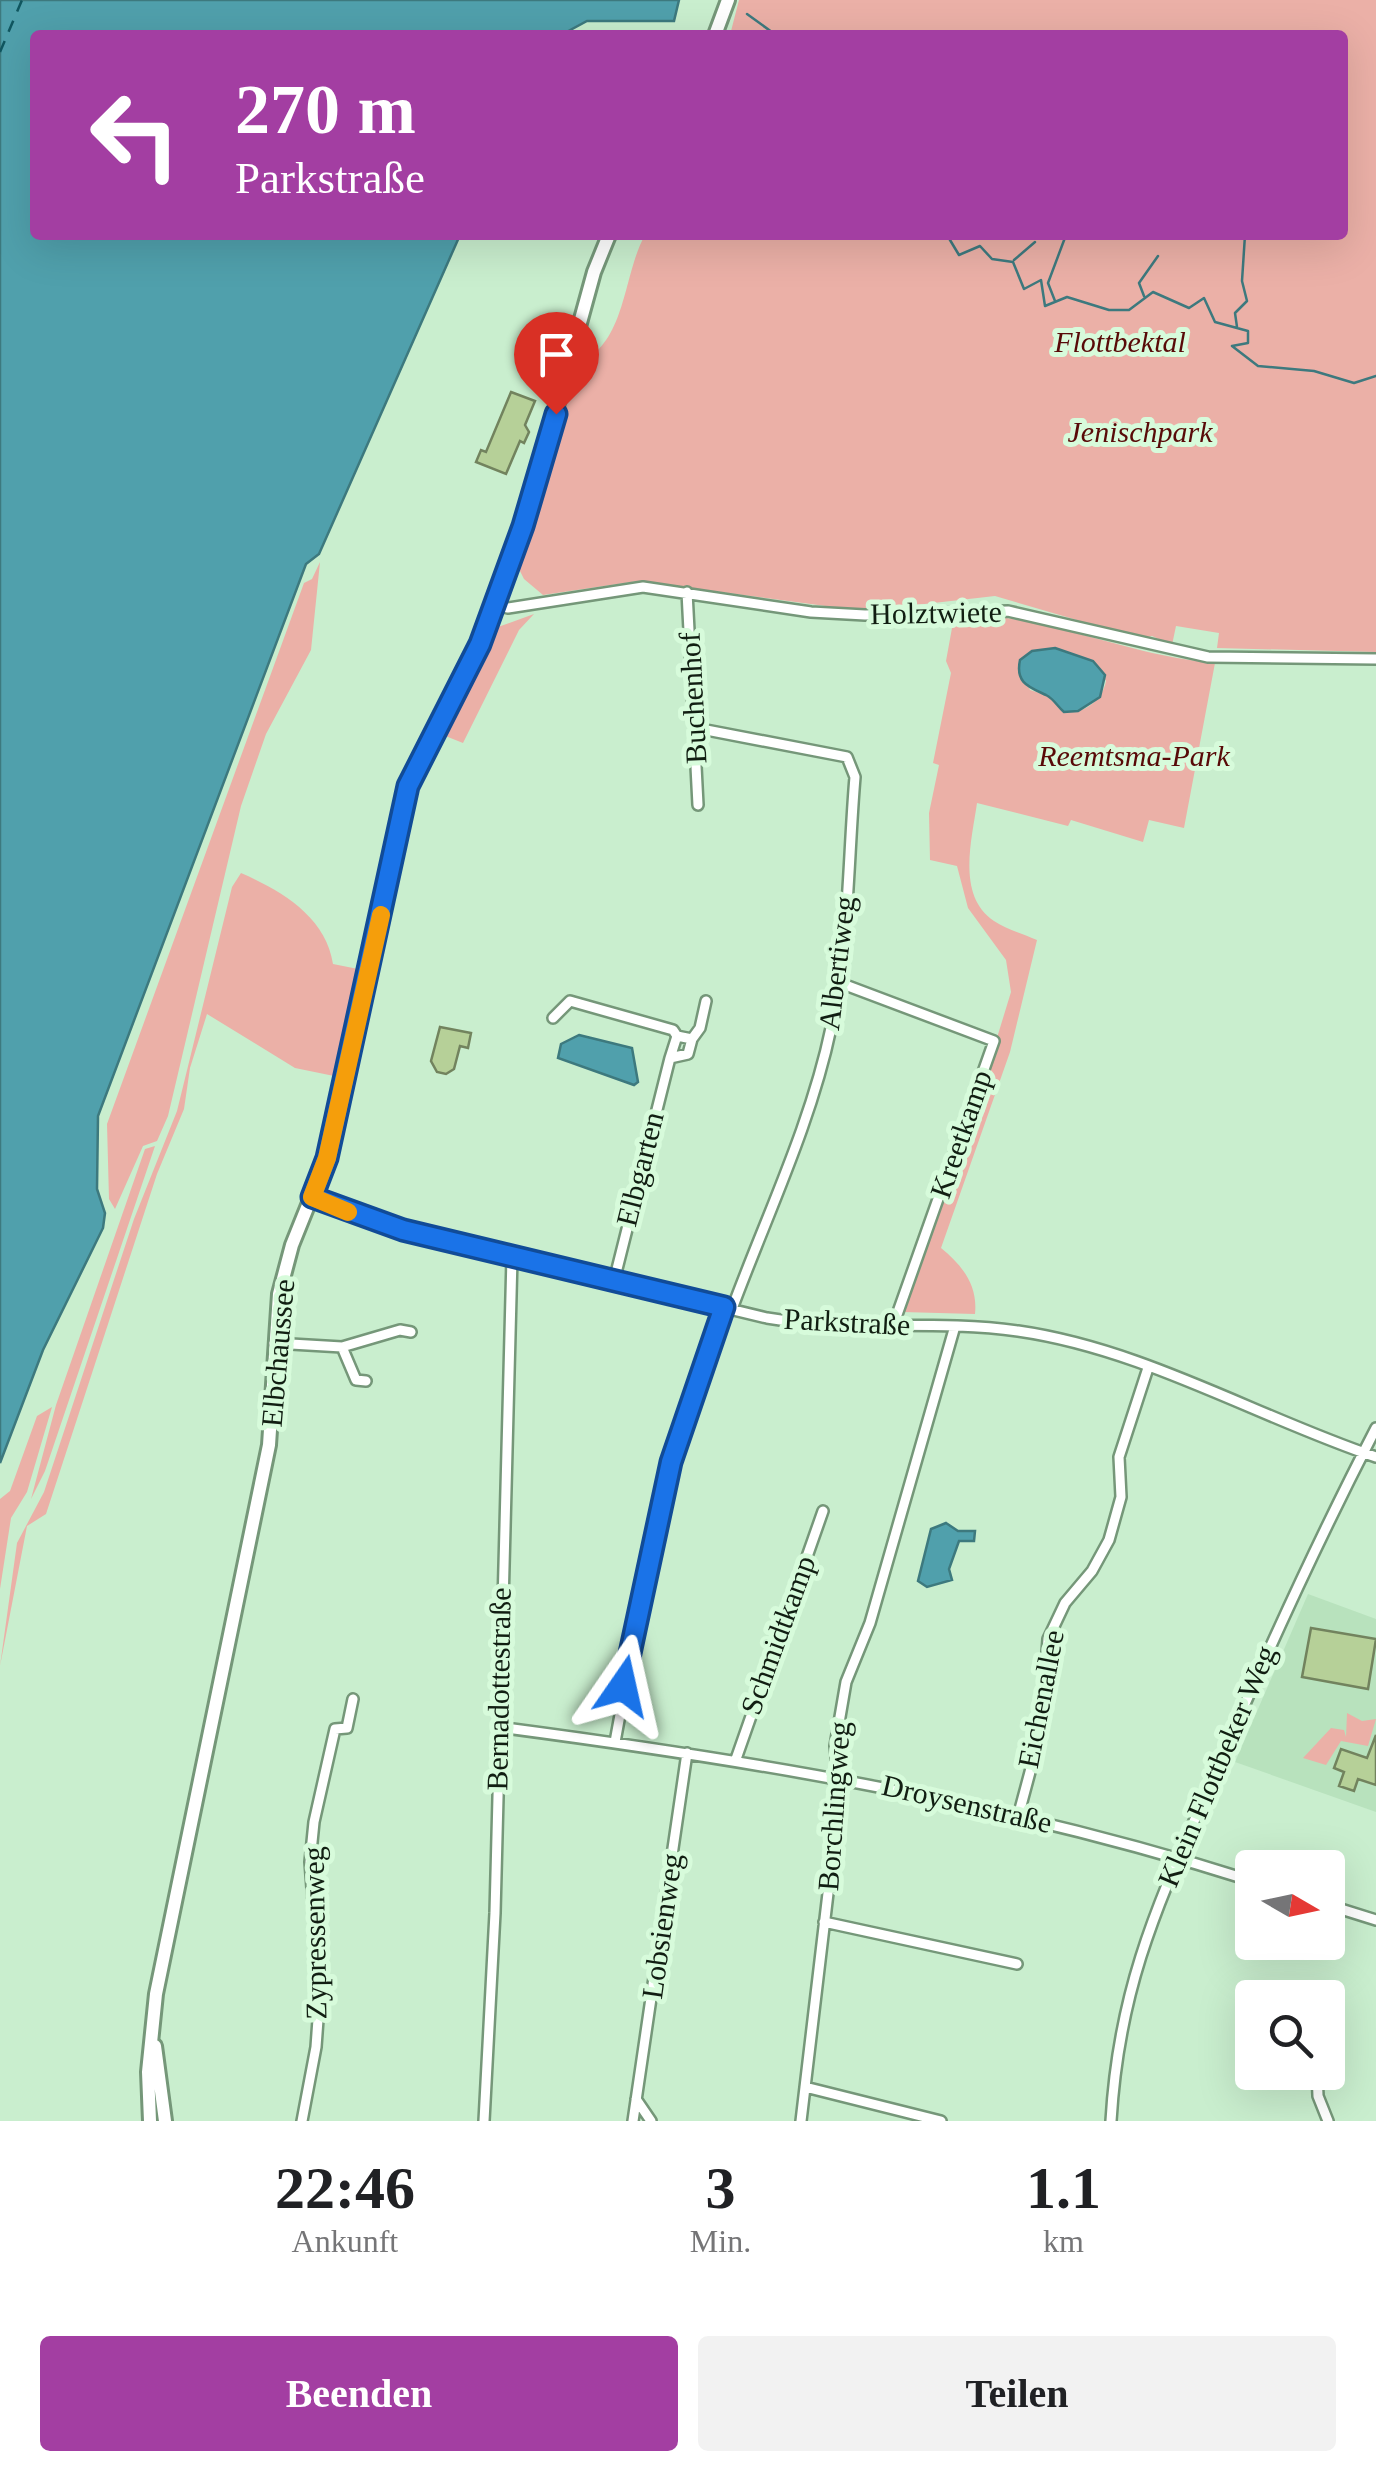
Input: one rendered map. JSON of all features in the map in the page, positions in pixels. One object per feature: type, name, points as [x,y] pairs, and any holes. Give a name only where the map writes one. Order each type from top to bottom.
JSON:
[{"type":"main road","points":[[718,30],[728,0]]},
{"type":"main road","name":"Elbchaussee","points":[[150,2121],[153,2034],[169,1926],[270,1445],[274,1343],[284,1272],[330,1143],[408,786],[474,658],[495,605],[534,490],[594,272],[608,240]]},
{"type":"main road","name":"Elbchaussee","points":[[153,2034],[165,2121]]},
{"type":"street","name":"Holztwiete","points":[[495,605],[508,608],[643,587],[810,612],[1008,611],[1208,657],[1376,659]]},
{"type":"street","name":"Buchenhof","points":[[687,592],[698,805]]},
{"type":"street","name":"Albertiweg","points":[[615,1742],[658,1514],[728,1308],[820,1075],[840,983],[854,765],[847,757],[696,728]]},
{"type":"street","name":"Kreetkamp","points":[[840,983],[994,1041],[893,1326]]},
{"type":"street","points":[[553,1018],[570,1001],[692,1040]]},
{"type":"street","points":[[670,1058],[688,1054],[700,1028],[706,1001]]},
{"type":"street","name":"Elbgarten","points":[[614,1281],[678,1036]]},
{"type":"street","name":"Parkstraße","points":[[312,1197],[378,1223],[809,1324],[1020,1331],[1219,1392],[1376,1457]]},
{"type":"street","name":"Bernadottestraße","points":[[484,2121],[512,1257]]},
{"type":"street","name":"Borchlingweg","points":[[801,2121],[838,1776],[835,1746],[846,1682],[870,1623],[955,1326]]},
{"type":"street","points":[[274,1343],[342,1347],[400,1330],[411,1332]]},
{"type":"street","points":[[342,1347],[350,1373],[356,1380],[366,1382]]},
{"type":"street","name":"Eichenallee","points":[[1019,1813],[1042,1731],[1048,1639],[1065,1604],[1092,1571],[1108,1540],[1121,1497],[1119,1457],[1148,1368]]},
{"type":"street","name":"Klein Flottbeker Weg","points":[[1111,2121],[1125,2000],[1178,1857],[1295,1584],[1376,1428]]},
{"type":"street","name":"Schmidtkamp","points":[[736,1759],[823,1511]]},
{"type":"street","name":"Zypressenweg","points":[[302,2121],[316,2047],[320,1992],[310,1862],[314,1822],[335,1728],[347,1728],[354,1699]]},
{"type":"street","name":"Droysenstraße","points":[[498,1727],[838,1776],[1019,1813],[1235,1875]]},
{"type":"street","name":"Lobsienweg","points":[[632,2121],[687,1752]]},
{"type":"street","points":[[1345,1910],[1376,1920]]},
{"type":"street","points":[[824,1922],[1017,1964]]},
{"type":"street","points":[[805,2087],[941,2121]]},
{"type":"street","points":[[1318,2090],[1328,2121]]},
{"type":"street","points":[[636,2099],[650,2121]]},
{"type":"shaded area","points":[[1308,1594],[1376,1619],[1376,1812],[1235,1762]]},
{"type":"green space","name":"Jenischpark","points":[[739,0],[1376,0],[1376,652],[1217,648],[1219,633],[1176,626],[1172,645],[1152,636],[1142,639],[995,596],[863,611],[638,581],[543,595],[524,579],[517,565],[576,364],[593,355],[614,326],[643,240],[1348,240],[1348,30],[731,30]]},
{"type":"green space","points":[[320,562],[311,650],[266,734],[241,806],[168,1116],[157,1141],[143,1146],[115,1209],[109,1199],[107,1124],[304,583],[312,579]]},
{"type":"green space","points":[[534,614],[519,630],[463,743],[443,735],[498,627]]},
{"type":"green space","name":"Reemtsma-Park","points":[[954,617],[1007,618],[1155,654],[1215,663],[1184,828],[1149,820],[1143,842],[1071,820],[1068,826],[977,803],[969,866],[975,897],[994,921],[1037,940],[1010,1052],[941,1248],[967,1276],[974,1294],[975,1314],[902,1312],[977,1103],[1011,992],[1006,960],[968,908],[957,866],[930,860],[929,813],[939,765],[933,763],[951,673],[946,661]],"holes":[[[1055,648],[1093,661],[1106,681],[1101,695],[1091,705],[1071,712],[1064,712],[1052,697],[1030,690],[1018,665],[1037,650]]]},
{"type":"green space","points":[[241,873],[286,897],[312,919],[329,947],[333,964],[358,969],[334,1076],[295,1068],[207,1014],[190,1068],[184,1109],[157,1174],[46,1514],[27,1526],[0,1666],[17,1543],[44,1492],[134,1219],[177,1111],[232,887]]},
{"type":"green space","points":[[155,1146],[45,1471],[31,1499],[56,1405],[145,1149]]},
{"type":"green space","points":[[52,1407],[27,1492],[11,1518],[0,1589],[0,1499],[10,1491],[37,1416]]},
{"type":"green space","points":[[1347,1713],[1362,1721],[1376,1719],[1368,1746],[1341,1741],[1326,1765],[1303,1758],[1331,1728],[1344,1730],[1346,1737]]},
{"type":"water","points":[[0,0],[679,0],[674,21],[587,21],[570,30],[30,30],[30,240],[458,240],[319,554],[306,564],[98,1116],[97,1189],[105,1213],[103,1228],[43,1350],[0,1463]]},
{"type":"water","points":[[1055,648],[1093,661],[1105,675],[1100,697],[1078,711],[1064,712],[1049,697],[1025,683],[1020,674],[1020,660],[1032,651]]},
{"type":"water","points":[[579,1035],[632,1048],[638,1082],[634,1085],[558,1058],[561,1044]]},
{"type":"water","points":[[946,1523],[958,1531],[975,1531],[974,1541],[959,1541],[949,1569],[952,1580],[927,1587],[918,1581],[931,1529]]},
{"type":"building","points":[[511,392],[535,401],[525,425],[529,432],[524,443],[520,441],[506,474],[476,462],[481,450],[486,452]]},
{"type":"building","points":[[440,1027],[471,1033],[468,1048],[460,1046],[454,1069],[446,1074],[437,1072],[431,1061]]},
{"type":"building","points":[[1311,1628],[1376,1639],[1368,1689],[1302,1677]]},
{"type":"building","points":[[1376,1735],[1376,1785],[1358,1779],[1354,1791],[1339,1786],[1344,1772],[1334,1768],[1341,1749],[1367,1758]]},
{"type":"waterway","points":[[747,14],[769,30]]},
{"type":"waterway","points":[[950,240],[959,255],[980,246],[992,259],[1013,262],[1024,289],[1041,280],[1045,306],[1067,297],[1109,310],[1129,310],[1153,292],[1189,308],[1204,298],[1215,322],[1248,331],[1248,343],[1232,346],[1258,366],[1314,371],[1354,383],[1376,376]]},
{"type":"waterway","points":[[1055,301],[1048,283],[1064,240]]},
{"type":"waterway","points":[[1237,327],[1235,313],[1247,301],[1242,281],[1245,240]]},
{"type":"waterway","points":[[1014,260],[1035,242]]},
{"type":"waterway","points":[[1144,296],[1139,283],[1158,256]]},
{"type":"ferry route","points":[[0,52],[22,0]]},
{"type":"slow traffic","points":[[348,1212],[312,1197],[327,1158],[381,915]]},
{"type":"route","points":[[556,414],[523,526],[480,644],[408,786],[327,1158],[312,1197],[403,1230],[724,1307],[671,1462],[623,1686]]},
{"type":"park label","name":"Flottbektal","points":[[1120,342]]}]
